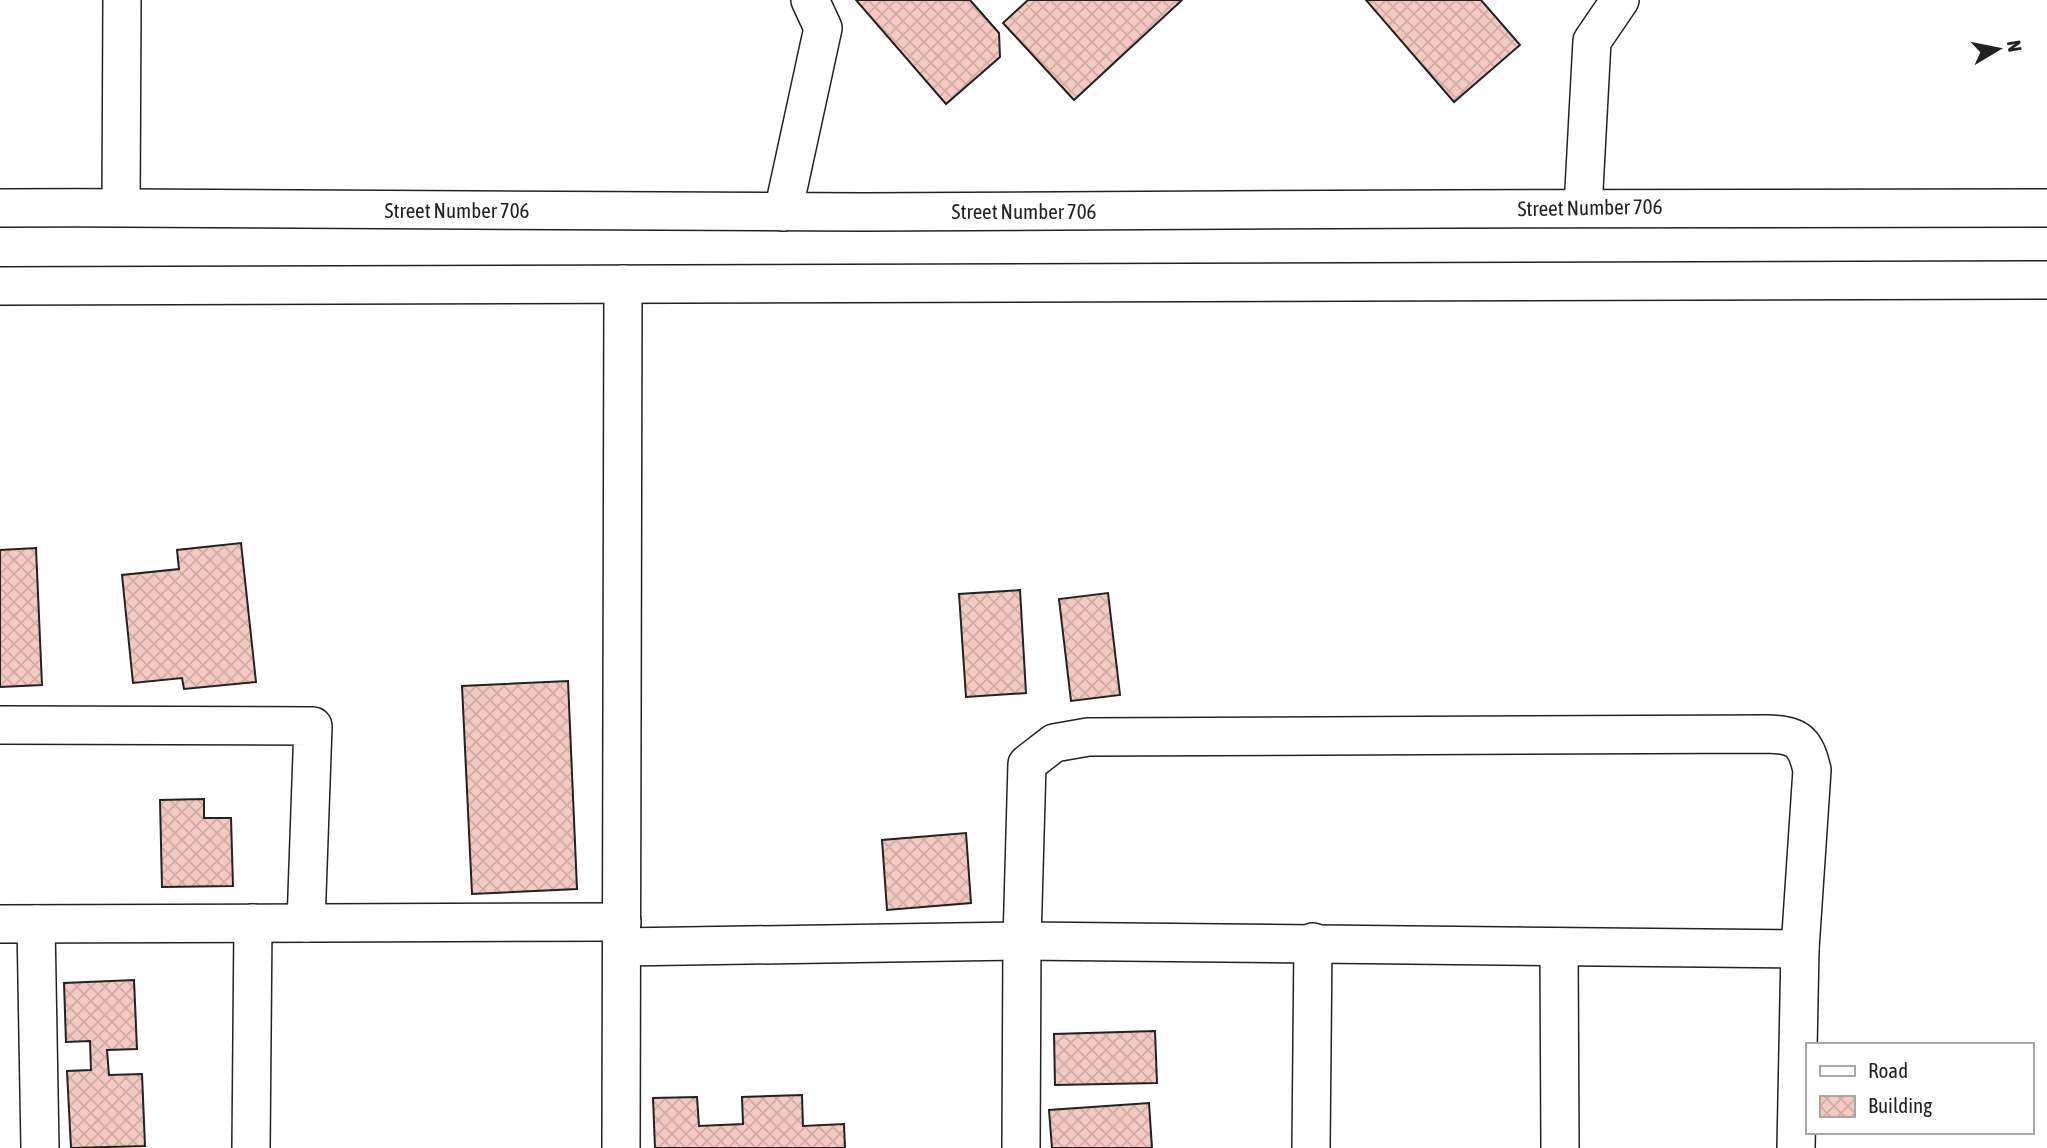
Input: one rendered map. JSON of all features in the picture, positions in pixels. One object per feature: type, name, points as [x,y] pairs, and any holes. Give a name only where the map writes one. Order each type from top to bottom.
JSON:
[{"type":"street","points":[[121,207],[122,0]]},
{"type":"street","points":[[783,212],[823,28],[810,0]]},
{"type":"street","points":[[1583,208],[1592,41],[1620,0]]},
{"type":"street","name":"Street Number 706","points":[[0,208],[783,212],[2047,208]]},
{"type":"street","points":[[0,286],[2047,280]]},
{"type":"street","points":[[621,1148],[622,285]]},
{"type":"street","points":[[0,725],[313,726],[306,923]]},
{"type":"street","points":[[1021,1148],[1022,940],[1027,764],[1054,743],[1088,737],[1766,734],[1785,734],[1799,740],[1808,752],[1812,770],[1800,949],[1796,1148]]},
{"type":"street","points":[[251,1148],[253,923]]},
{"type":"street","points":[[0,924],[306,923],[622,934],[1800,949]]},
{"type":"street","points":[[36,924],[40,1148]]},
{"type":"street","points":[[1311,1148],[1313,942]]},
{"type":"street","points":[[1559,947],[1560,1148]]},
{"type":"building","points":[[856,0],[970,0],[999,33],[1000,57],[946,104]]},
{"type":"building","points":[[1028,0],[1182,0],[1074,100],[1003,23]]},
{"type":"building","points":[[1366,0],[1481,0],[1520,45],[1454,102]]},
{"type":"building","points":[[241,543],[256,682],[184,689],[182,678],[133,683],[122,575],[179,569],[177,550]]},
{"type":"building","points":[[36,548],[42,685],[0,687],[0,550]]},
{"type":"building","points":[[1020,590],[1026,693],[966,697],[959,594]]},
{"type":"building","points":[[1108,593],[1120,695],[1071,701],[1059,599]]},
{"type":"building","points":[[568,681],[577,889],[472,894],[462,686]]},
{"type":"building","points":[[204,799],[204,818],[231,818],[233,886],[162,887],[160,800]]},
{"type":"building","points":[[966,833],[971,903],[887,910],[882,840]]},
{"type":"building","points":[[134,980],[137,1049],[107,1050],[109,1075],[142,1074],[145,1146],[71,1148],[67,1071],[91,1070],[90,1041],[66,1042],[64,983]]},
{"type":"building","points":[[1155,1031],[1157,1083],[1055,1085],[1054,1034]]},
{"type":"building","points":[[802,1095],[803,1126],[844,1124],[845,1148],[655,1148],[653,1098],[697,1097],[699,1126],[743,1124],[742,1097]]},
{"type":"building","points":[[1149,1103],[1152,1148],[1052,1148],[1049,1110]]}]
